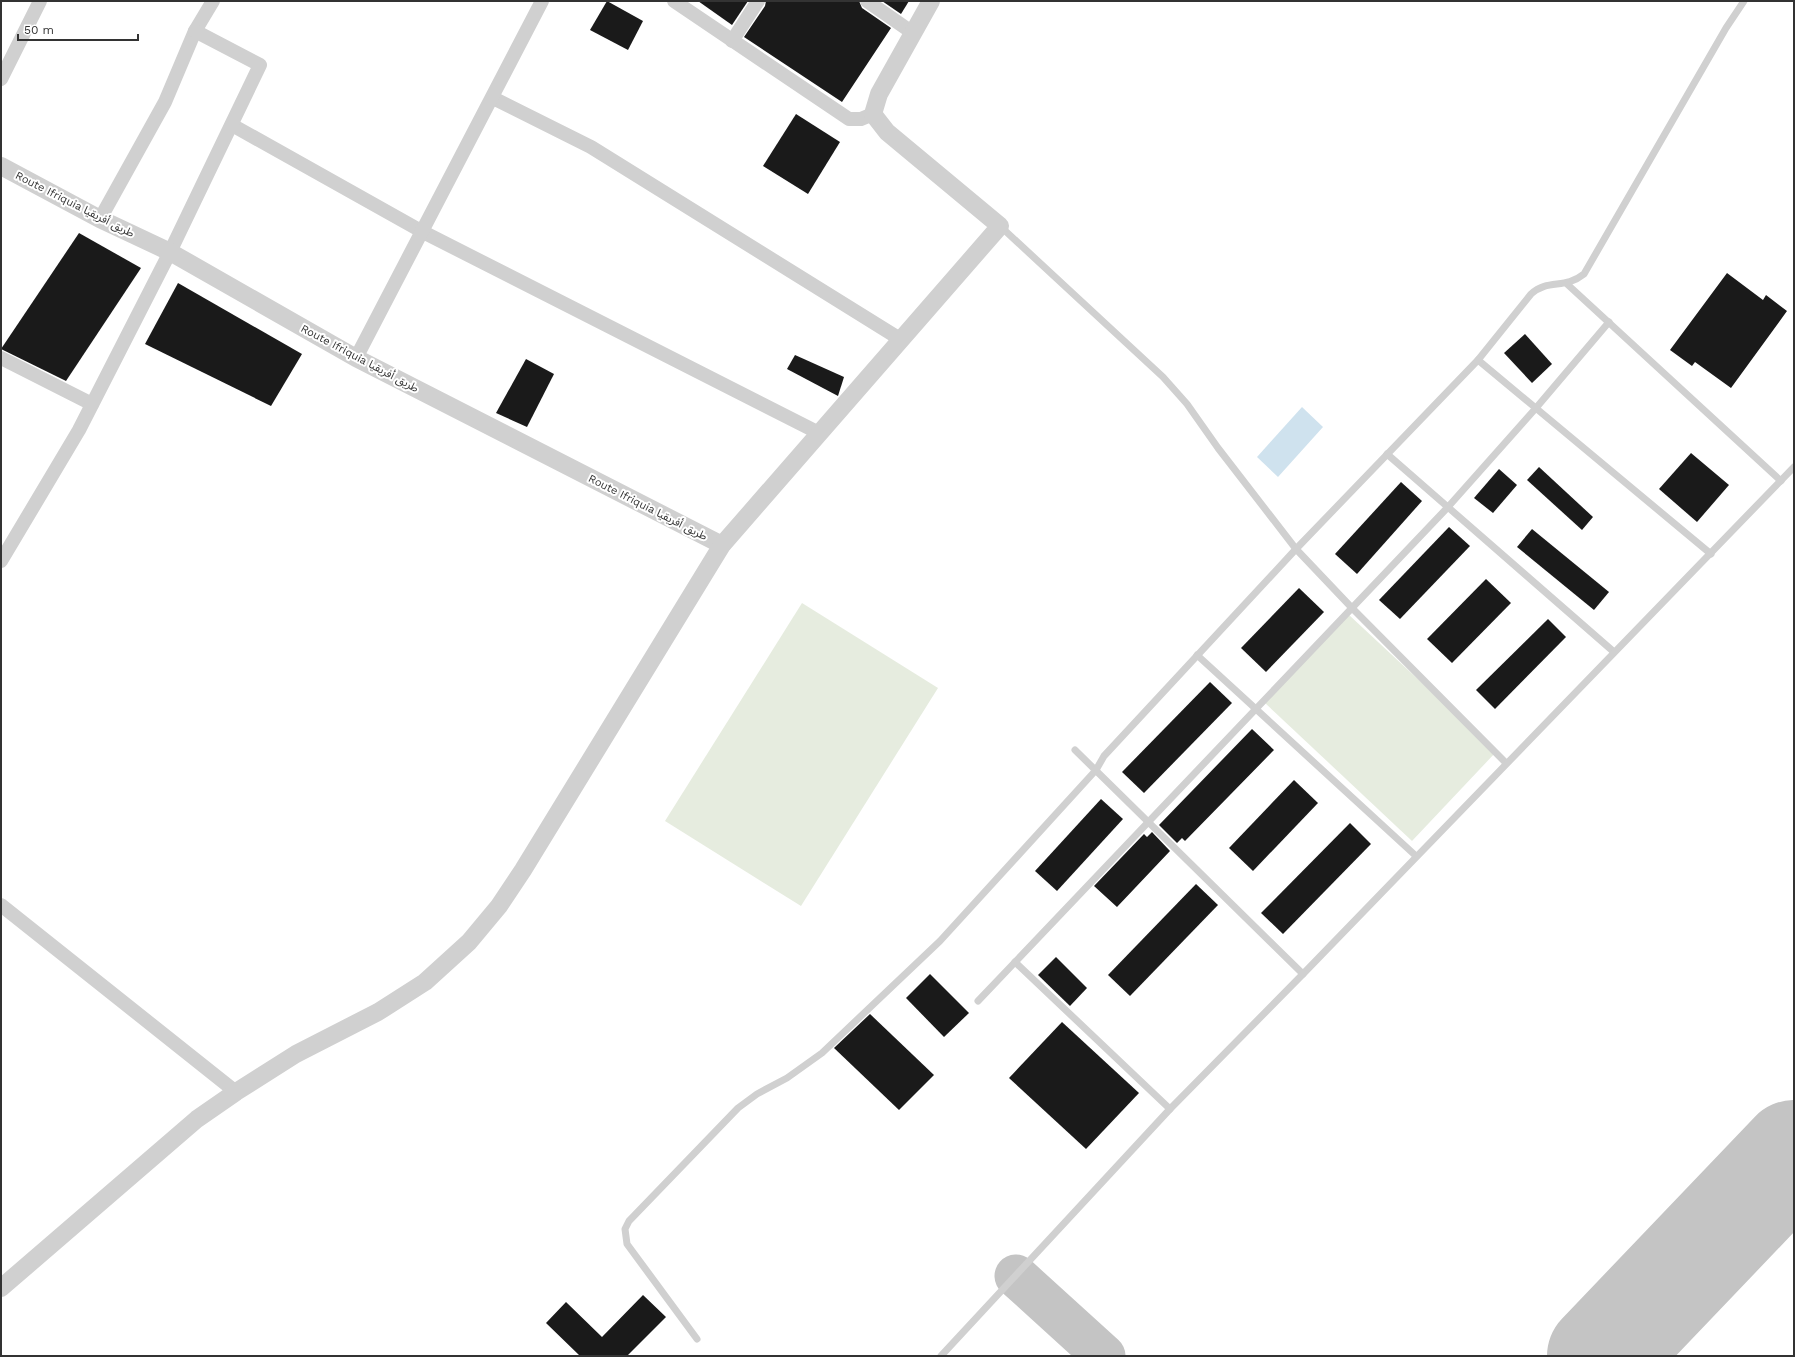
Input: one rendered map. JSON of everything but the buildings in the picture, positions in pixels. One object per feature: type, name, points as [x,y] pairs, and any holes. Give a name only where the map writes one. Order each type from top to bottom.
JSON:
[{"type":"street","points":[[1,79],[40,1]]},
{"type":"street","points":[[100,219],[165,102],[195,31],[213,1]]},
{"type":"street","points":[[356,358],[542,1]]},
{"type":"street","points":[[674,1],[849,119],[862,119],[873,114]]},
{"type":"street","points":[[732,40],[758,1]]},
{"type":"street","points":[[867,1],[913,32]]},
{"type":"street","points":[[873,114],[878,94],[931,1]]},
{"type":"street","points":[[1,561],[79,430],[170,252],[260,66],[195,31]]},
{"type":"street","points":[[492,98],[591,147],[900,339]]},
{"type":"street","points":[[1,1288],[197,1119],[296,1054],[378,1012],[425,982],[469,942],[499,906],[523,870],[722,545],[1000,226],[887,132],[873,114]]},
{"type":"street","points":[[232,125],[423,232],[819,433]]},
{"type":"street","name":"Route Ifriquia طريق أفريقيا","points":[[1,166],[100,219],[170,252],[356,358],[722,545]]},
{"type":"street","points":[[1,358],[92,404]]},
{"type":"street","points":[[1,905],[236,1092]]},
{"type":"lane","points":[[697,1338],[627,1244],[625,1229],[629,1220],[738,1108],[757,1094],[787,1078],[822,1053],[940,941],[1096,770],[1107,753],[1197,655],[1296,549],[1478,360],[1535,291],[1546,285],[1568,284],[1579,278],[1588,269],[1726,28],[1744,1]]},
{"type":"lane","points":[[1000,226],[1163,377],[1187,404],[1218,448],[1296,549],[1352,608],[1506,763]]},
{"type":"lane","points":[[1568,284],[1781,481]]},
{"type":"lane","points":[[978,1001],[1448,507],[1536,408],[1609,322]]},
{"type":"lane","points":[[1478,360],[1711,554]]},
{"type":"lane","points":[[1387,454],[1614,652]]},
{"type":"lane","points":[[941,1356],[1170,1109],[1303,974],[1794,467]]},
{"type":"lane","points":[[1197,655],[1416,856]]},
{"type":"lane","points":[[1075,750],[1303,974]]},
{"type":"lane","points":[[1015,962],[1170,1109]]},
{"type":"shaded area","points":[[802,603],[938,688],[801,906],[665,821]]},
{"type":"shaded area","points":[[1348,614],[1496,752],[1412,841],[1264,702]]},
{"type":"water","points":[[1302,407],[1323,427],[1278,477],[1257,457]]},
{"type":"taxiway","points":[[1016,1276],[1104,1356]]},
{"type":"runway","points":[[1601,1356],[1794,1154]]}]
